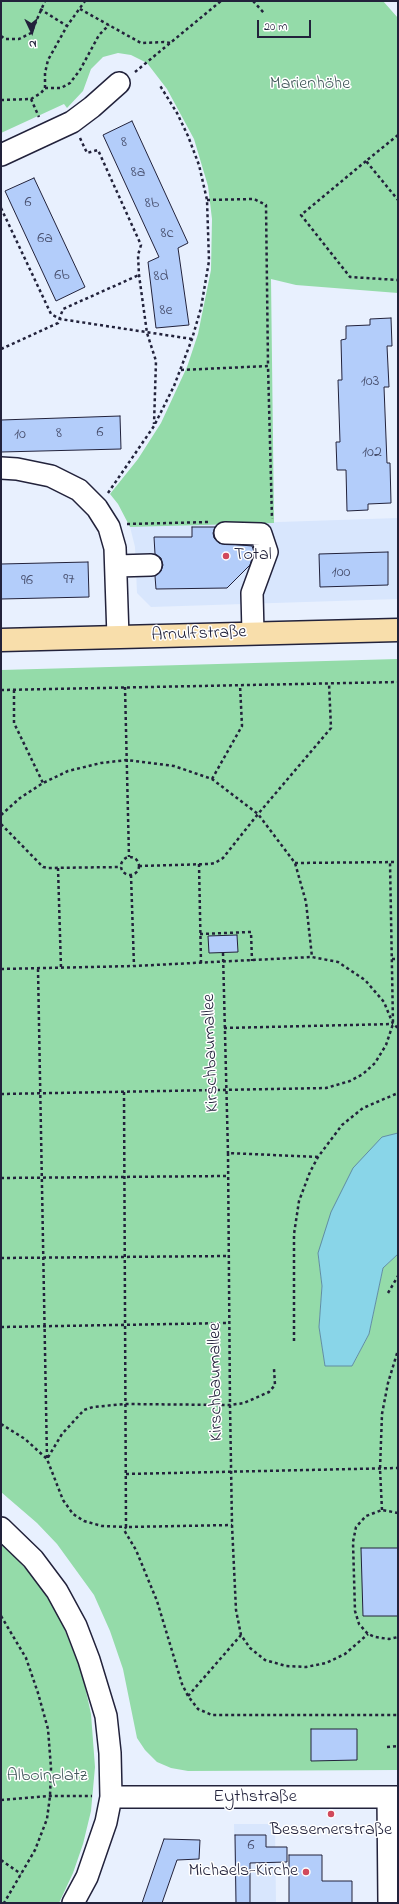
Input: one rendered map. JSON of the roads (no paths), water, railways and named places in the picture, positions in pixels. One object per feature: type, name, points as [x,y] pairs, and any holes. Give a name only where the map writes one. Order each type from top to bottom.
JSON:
[{"type":"main road","name":"Arnulfstraße","points":[[1,640],[398,630]]},
{"type":"street","points":[[1,155],[72,122],[92,107],[119,83]]},
{"type":"street","points":[[1,468],[17,469],[51,476],[79,490],[97,508],[109,527],[115,548],[118,637]]},
{"type":"street","points":[[221,527],[261,534],[267,552],[252,593],[253,633]]},
{"type":"street","points":[[116,566],[150,565]]},
{"type":"street","points":[[1,1528],[33,1559],[56,1591],[76,1626],[89,1660],[106,1716],[110,1744],[111,1797],[106,1822],[87,1878],[73,1903]]},
{"type":"street","name":"Eythstraße","points":[[111,1797],[393,1797]]},
{"type":"street","points":[[389,1903],[393,1797]]},
{"type":"water","points":[[398,1133],[398,1254],[383,1268],[369,1334],[352,1366],[325,1366],[319,1327],[322,1286],[318,1253],[331,1212],[353,1168],[382,1137]]},
{"type":"place","name":"Total","points":[[226,556]]},
{"type":"place","name":"Bessemerstraße","points":[[331,1814]]},
{"type":"place","name":"Michaels-Kirche","points":[[306,1872]]},
{"type":"park label","name":"Marienhöhe","points":[[310,85]]},
{"type":"park label","name":"Alboinplatz","points":[[47,1777]]}]
